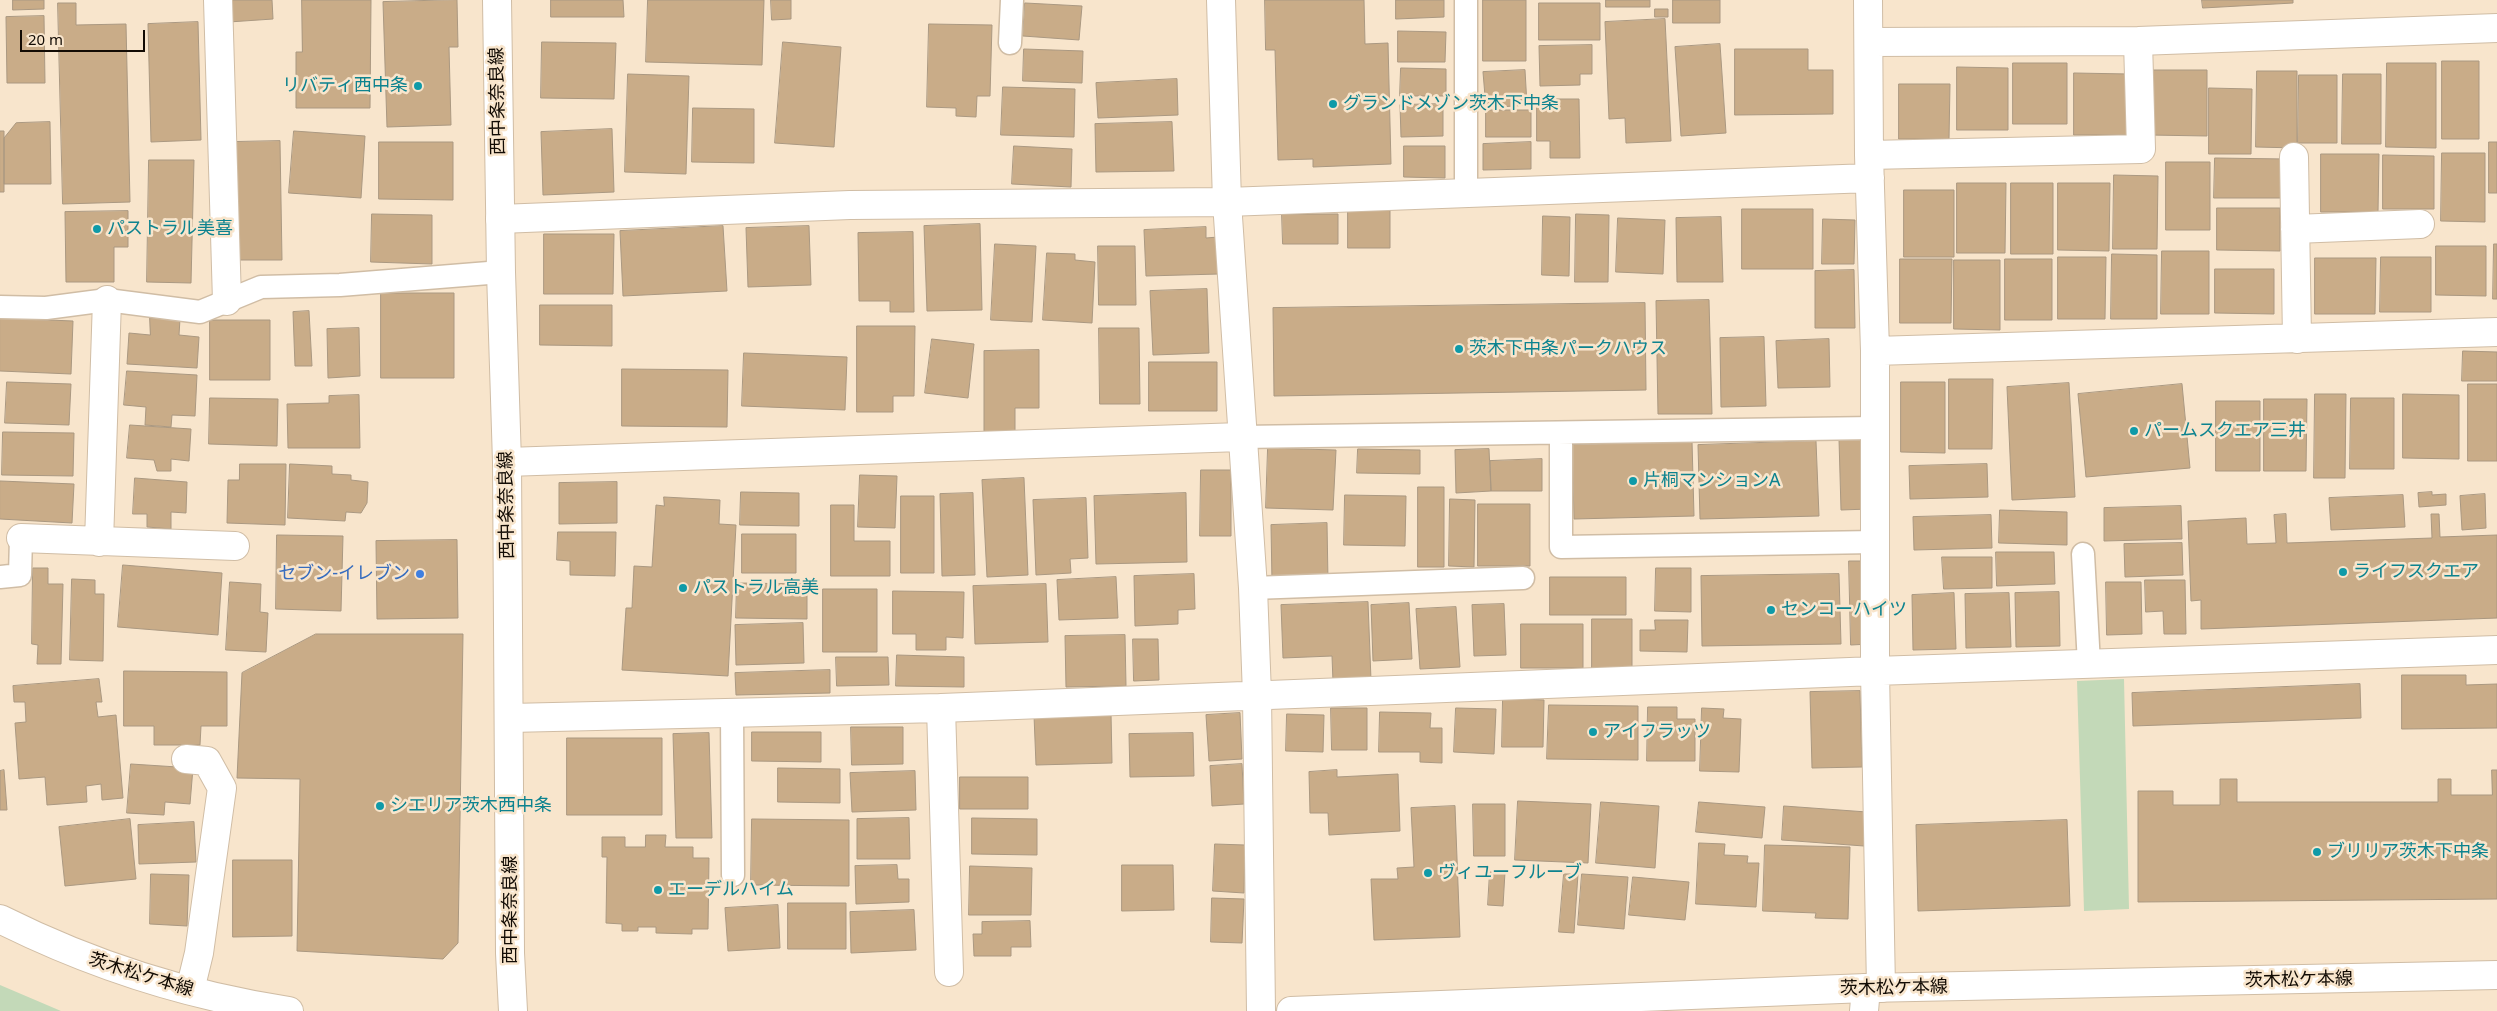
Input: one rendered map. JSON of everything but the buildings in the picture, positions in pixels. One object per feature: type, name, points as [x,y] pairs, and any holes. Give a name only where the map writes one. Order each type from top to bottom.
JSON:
[{"type":"street","points":[[218,0],[227,300]]},
{"type":"street","name":"西中条奈良線","points":[[497,0],[500,272],[507,462],[510,953],[513,1011]]},
{"type":"street","points":[[1221,0],[1228,202],[1241,437],[1253,588],[1257,695],[1261,1011]]},
{"type":"street","points":[[1868,0],[1869,167],[1875,351],[1876,671],[1870,995]]},
{"type":"street","points":[[1869,42],[2138,41],[2497,28]]},
{"type":"street","points":[[500,219],[850,205],[1228,202],[1466,193],[2140,149],[2138,41]]},
{"type":"street","points":[[2294,157],[2297,339]]},
{"type":"street","points":[[2295,229],[2420,224]]},
{"type":"street","points":[[99,542],[107,300]]},
{"type":"street","points":[[1875,351],[2497,332]]},
{"type":"street","points":[[507,462],[1241,437]]},
{"type":"street","points":[[21,538],[235,546]]},
{"type":"street","points":[[510,718],[941,708],[1876,671],[2497,650]]},
{"type":"street","points":[[941,708],[949,972]]},
{"type":"street","points":[[186,759],[208,761],[222,788],[199,953],[190,990]]},
{"type":"street","name":"茨木松ケ本線","points":[[0,919],[76,954],[190,990],[289,1011]]},
{"type":"street","name":"茨木松ケ本線","points":[[1291,1011],[2497,975]]},
{"type":"lane","points":[[1010,43],[1012,0]]},
{"type":"lane","points":[[1466,0],[1466,193]]},
{"type":"lane","points":[[0,308],[46,308],[107,300],[200,312],[261,287],[340,284],[500,272]]},
{"type":"lane","points":[[1241,437],[1874,428]]},
{"type":"lane","points":[[1561,433],[1561,547],[1875,542]]},
{"type":"lane","points":[[0,577],[20,575],[21,538]]},
{"type":"lane","points":[[2083,554],[2089,664]]},
{"type":"lane","points":[[1253,588],[1523,578]]},
{"type":"lane","points":[[732,713],[734,875]]},
{"type":"green space","points":[[2124,679],[2129,909],[2084,911],[2077,681]]},
{"type":"green space","points":[[0,985],[61,1011],[0,1011]]},
{"type":"place","name":"リバティ西中条","points":[[418,86]]},
{"type":"place","name":"グランドメゾン茨木下中条","points":[[1333,104]]},
{"type":"place","name":"パストラル美喜","points":[[97,229]]},
{"type":"place","name":"茨木下中条パークハウス","points":[[1459,349]]},
{"type":"place","name":"パームスクエア三井","points":[[2134,431]]},
{"type":"place","name":"片桐マンションA","points":[[1633,481]]},
{"type":"place","name":"ライフスクエア","points":[[2343,572]]},
{"type":"place","name":"セブン-イレブン","points":[[420,574]]},
{"type":"place","name":"パストラル高美","points":[[683,588]]},
{"type":"place","name":"センコーハイツ","points":[[1771,610]]},
{"type":"place","name":"アイフラッツ","points":[[1593,732]]},
{"type":"place","name":"シエリア茨木西中条","points":[[380,806]]},
{"type":"place","name":"ブリリア茨木下中条","points":[[2317,852]]},
{"type":"place","name":"ヴィユーフルーブ","points":[[1428,873]]},
{"type":"place","name":"エーデルハイム","points":[[658,890]]}]
